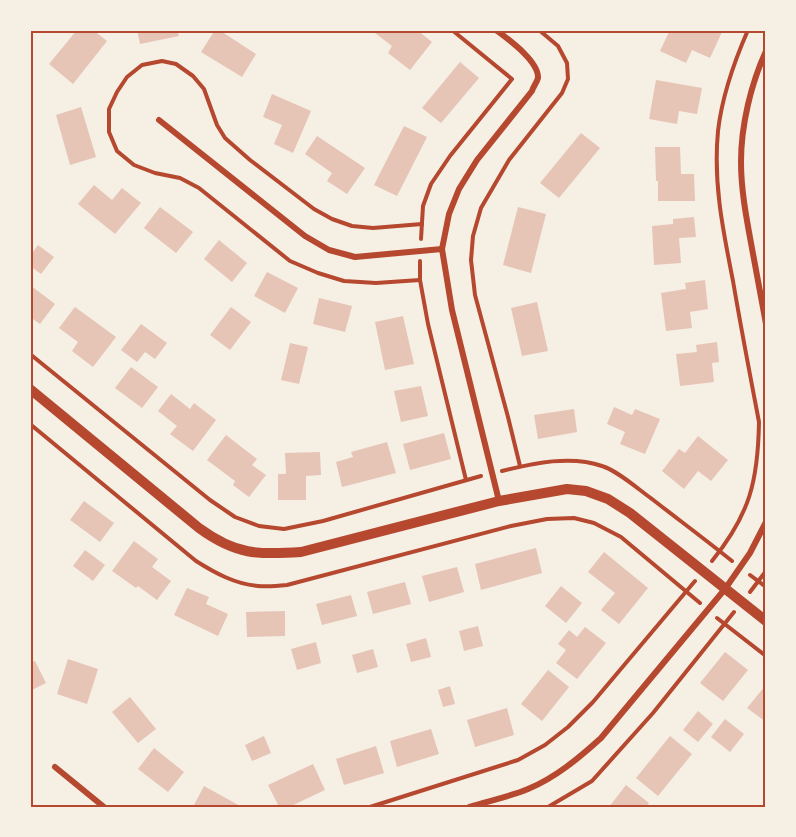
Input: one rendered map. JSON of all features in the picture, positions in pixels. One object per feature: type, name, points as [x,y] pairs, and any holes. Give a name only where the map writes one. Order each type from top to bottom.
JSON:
[{"type":"street","points":[[496,30],[526,55],[536,68],[538,78],[532,91],[477,160],[459,189],[449,214],[442,249],[452,310],[500,501]]},
{"type":"street","points":[[766,51],[750,99],[743,132],[741,162],[744,202],[766,324]]},
{"type":"street","points":[[159,120],[305,236],[329,250],[355,257],[442,249]]},
{"type":"street","points":[[30,389],[199,528],[216,541],[228,546],[273,554],[301,552],[500,501],[567,489],[586,491],[608,499],[630,513],[766,621]]},
{"type":"street","points":[[469,807],[528,789],[554,775],[601,738],[725,589],[750,553],[766,522]]},
{"type":"street","points":[[55,767],[104,807]]},
{"type":"path","points":[[422,224],[423,206],[431,184],[450,156],[512,79],[452,30]]},
{"type":"path","points":[[520,466],[475,295],[471,260],[472,236],[481,208],[493,184],[562,93],[568,79],[567,63],[558,46],[539,30]]},
{"type":"path","points":[[720,551],[739,522],[748,502],[756,469],[758,445],[759,422],[719,205],[716,162],[718,129],[726,93],[738,53],[748,30]]},
{"type":"path","points":[[30,354],[210,500],[235,517],[259,526],[284,529],[323,521],[466,480],[428,324],[420,280]]},
{"type":"path","points":[[766,571],[759,582],[766,587]]},
{"type":"path","points":[[370,807],[518,760],[545,745],[568,727],[593,702],[686,591]]},
{"type":"path","points":[[548,807],[592,781],[653,712],[725,624],[766,656]]},
{"type":"building","points":[[77,30],[93,30],[107,41],[73,84],[49,64]]},
{"type":"building","points":[[137,30],[177,30],[179,36],[140,44]]},
{"type":"building","points":[[215,30],[219,30],[256,54],[242,77],[201,52]]},
{"type":"building","points":[[378,30],[417,30],[432,42],[410,70],[388,53],[392,46],[375,33]]},
{"type":"building","points":[[670,30],[718,30],[722,32],[710,58],[692,50],[686,63],[660,51]]},
{"type":"building","points":[[460,62],[479,78],[441,123],[422,108]]},
{"type":"building","points":[[656,80],[702,88],[697,114],[679,111],[677,124],[649,119]]},
{"type":"building","points":[[272,94],[311,111],[293,153],[274,144],[282,125],[263,117]]},
{"type":"building","points":[[81,107],[96,157],[70,165],[56,115]]},
{"type":"building","points":[[404,126],[427,137],[397,196],[374,185]]},
{"type":"building","points":[[581,133],[600,148],[559,198],[540,183]]},
{"type":"building","points":[[317,136],[365,168],[347,194],[327,181],[332,173],[305,154]]},
{"type":"building","points":[[655,147],[680,147],[681,174],[694,174],[695,201],[658,201]]},
{"type":"building","points":[[94,185],[112,200],[122,188],[141,203],[115,234],[78,204]]},
{"type":"building","points":[[160,207],[193,232],[176,253],[144,228]]},
{"type":"building","points":[[518,207],[546,214],[531,273],[503,265]]},
{"type":"building","points":[[694,217],[696,237],[679,238],[681,263],[654,265],[652,226],[673,224],[673,219]]},
{"type":"building","points":[[219,240],[247,263],[232,282],[204,259]]},
{"type":"building","points":[[38,245],[54,257],[41,274],[30,266],[30,256]]},
{"type":"building","points":[[267,272],[298,288],[285,313],[254,296]]},
{"type":"building","points":[[705,280],[708,309],[690,312],[692,328],[666,331],[661,293],[686,289],[685,283]]},
{"type":"building","points":[[30,285],[55,304],[40,324],[30,317]]},
{"type":"building","points":[[319,298],[352,306],[345,332],[313,324]]},
{"type":"building","points":[[537,302],[548,351],[522,356],[511,308]]},
{"type":"building","points":[[75,307],[116,337],[93,367],[72,351],[78,342],[59,328]]},
{"type":"building","points":[[231,307],[251,322],[230,350],[210,335]]},
{"type":"building","points":[[403,316],[414,364],[385,370],[375,322]]},
{"type":"building","points":[[141,324],[167,343],[155,359],[145,352],[137,362],[121,350]]},
{"type":"building","points":[[717,342],[719,362],[712,363],[714,382],[680,386],[676,354],[697,352],[696,345]]},
{"type":"building","points":[[290,343],[308,347],[299,384],[281,380]]},
{"type":"building","points":[[131,367],[158,387],[142,408],[115,388]]},
{"type":"building","points":[[421,386],[428,416],[401,422],[394,391]]},
{"type":"building","points":[[171,394],[190,409],[194,403],[216,420],[193,451],[170,434],[177,426],[158,411]]},
{"type":"building","points":[[614,407],[632,415],[635,409],[660,419],[645,454],[620,444],[625,432],[607,424]]},
{"type":"building","points":[[574,409],[577,432],[538,439],[534,415]]},
{"type":"building","points":[[444,433],[451,459],[410,470],[403,444]]},
{"type":"building","points":[[226,435],[257,459],[252,465],[266,475],[249,497],[233,485],[235,481],[207,460]]},
{"type":"building","points":[[698,436],[728,460],[711,481],[698,471],[684,489],[662,471],[679,449],[685,453]]},
{"type":"building","points":[[387,442],[396,473],[342,487],[336,462],[353,457],[351,452]]},
{"type":"building","points":[[320,452],[321,475],[306,476],[306,500],[278,500],[278,474],[286,474],[285,453]]},
{"type":"building","points":[[84,501],[114,523],[100,542],[70,520]]},
{"type":"building","points":[[134,541],[158,559],[152,567],[171,581],[157,600],[112,571]]},
{"type":"building","points":[[536,548],[542,573],[481,590],[475,564]]},
{"type":"building","points":[[85,550],[105,565],[93,581],[73,566]]},
{"type":"building","points":[[604,552],[648,588],[619,624],[601,610],[615,593],[588,572]]},
{"type":"building","points":[[457,567],[464,592],[429,602],[422,576]]},
{"type":"building","points":[[405,582],[411,604],[373,614],[367,592]]},
{"type":"building","points":[[561,586],[582,603],[566,623],[545,606]]},
{"type":"building","points":[[187,588],[209,597],[206,604],[228,614],[218,636],[174,615]]},
{"type":"building","points":[[351,595],[357,616],[322,625],[316,604]]},
{"type":"building","points":[[285,611],[285,636],[247,637],[246,612]]},
{"type":"building","points":[[478,626],[483,646],[464,651],[459,631]]},
{"type":"building","points":[[585,627],[606,643],[577,679],[556,663],[566,650],[558,644],[569,630],[577,637]]},
{"type":"building","points":[[426,638],[431,657],[411,662],[406,644]]},
{"type":"building","points":[[316,642],[321,663],[297,670],[291,649]]},
{"type":"building","points":[[373,649],[378,667],[357,673],[352,655]]},
{"type":"building","points":[[725,652],[748,670],[723,701],[700,683]]},
{"type":"building","points":[[68,659],[98,669],[87,704],[57,694]]},
{"type":"building","points":[[35,661],[46,683],[30,691],[30,663]]},
{"type":"building","points":[[548,670],[569,687],[542,721],[521,704]]},
{"type":"building","points":[[450,686],[455,704],[443,707],[438,690]]},
{"type":"building","points":[[766,687],[766,722],[747,708]]},
{"type":"building","points":[[130,697],[156,729],[138,743],[112,712]]},
{"type":"building","points":[[507,708],[514,735],[475,747],[467,720]]},
{"type":"building","points":[[698,711],[713,724],[698,742],[683,730]]},
{"type":"building","points":[[725,719],[744,734],[730,752],[711,737]]},
{"type":"building","points":[[431,729],[439,754],[397,767],[390,741]]},
{"type":"building","points":[[264,736],[271,753],[252,761],[245,745]]},
{"type":"building","points":[[670,736],[692,754],[658,796],[636,778]]},
{"type":"building","points":[[376,746],[384,773],[344,785],[336,759]]},
{"type":"building","points":[[154,748],[184,772],[168,792],[138,769]]},
{"type":"building","points":[[313,764],[325,790],[289,807],[279,807],[268,785]]},
{"type":"building","points":[[626,785],[649,803],[646,807],[609,807]]},
{"type":"building","points":[[204,786],[242,807],[193,807]]}]
